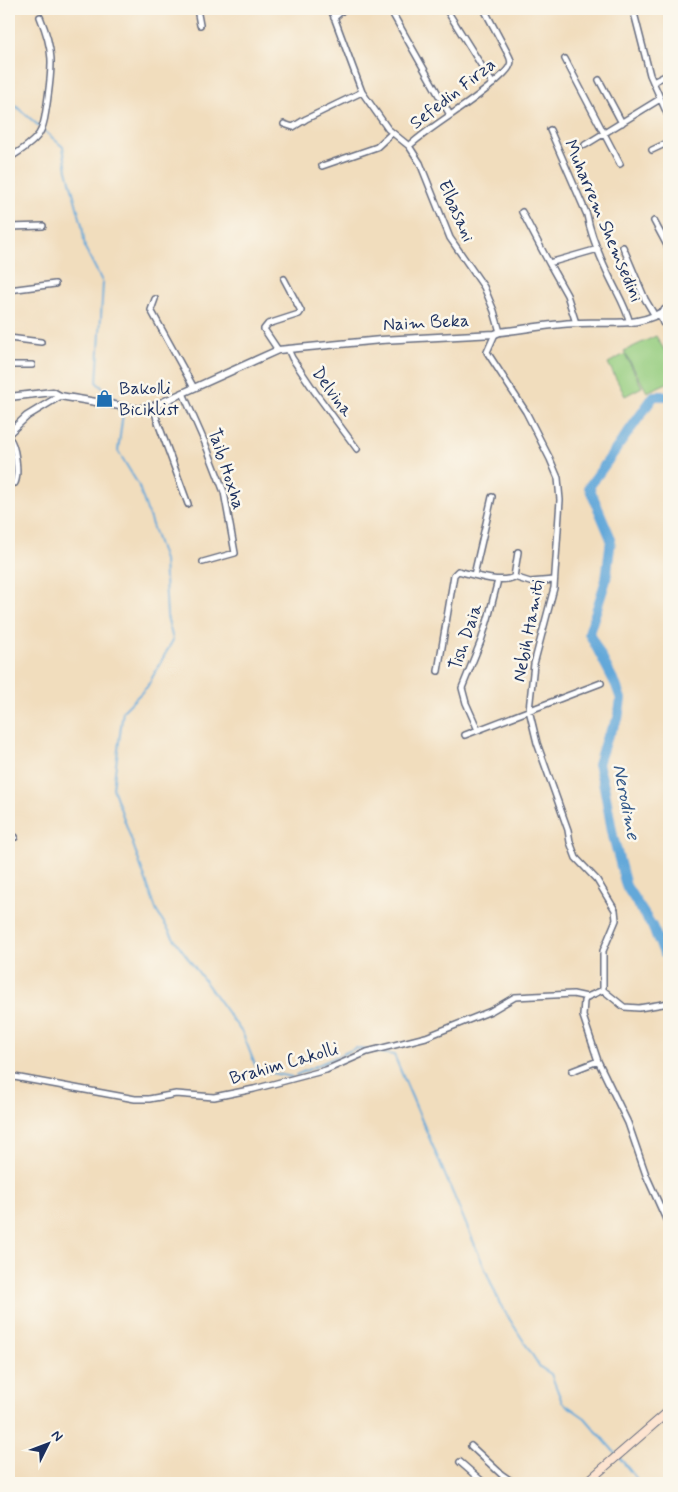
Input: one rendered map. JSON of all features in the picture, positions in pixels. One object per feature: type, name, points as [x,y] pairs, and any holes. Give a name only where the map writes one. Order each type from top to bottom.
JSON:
[{"type":"main road","points":[[591,1482],[617,1456],[669,1411]]},
{"type":"street","points":[[197,9],[200,25]]},
{"type":"street","name":"Elbasani","points":[[331,9],[362,92],[392,133],[409,146],[420,162],[450,238],[484,287],[494,310],[498,333]]},
{"type":"street","points":[[334,18],[344,9]]},
{"type":"street","points":[[390,9],[450,115]]},
{"type":"street","points":[[446,9],[492,84]]},
{"type":"street","name":"Sefedin Firza","points":[[409,146],[429,129],[469,104],[510,66],[511,62],[484,9]]},
{"type":"street","points":[[633,9],[653,82],[669,118]]},
{"type":"street","points":[[9,158],[33,140],[43,126],[52,68],[48,35],[40,17]]},
{"type":"street","points":[[565,59],[620,164]]},
{"type":"street","points":[[653,82],[669,74]]},
{"type":"street","points":[[599,80],[622,123]]},
{"type":"street","points":[[284,124],[293,127],[362,92]]},
{"type":"street","points":[[586,145],[660,99]]},
{"type":"street","name":"Muharrem Shemsedini","points":[[550,130],[587,216],[598,249],[625,306],[630,323]]},
{"type":"street","points":[[322,166],[377,147],[392,133]]},
{"type":"street","points":[[652,150],[669,142]]},
{"type":"street","points":[[522,212],[567,295],[576,322]]},
{"type":"street","points":[[654,221],[669,249]]},
{"type":"street","points":[[9,227],[43,226]]},
{"type":"street","points":[[623,247],[645,299],[655,316],[660,315],[663,323],[669,324]]},
{"type":"street","points":[[549,263],[598,249]]},
{"type":"street","points":[[278,350],[264,329],[265,326],[299,314],[301,311],[284,279]]},
{"type":"street","points":[[9,290],[56,284]]},
{"type":"street","points":[[155,299],[151,310],[194,388]]},
{"type":"street","name":"Naim Beka","points":[[9,397],[53,392],[60,396],[138,409],[154,406],[278,350],[381,340],[498,333],[576,322],[630,323],[655,316],[669,307]]},
{"type":"street","name":"Nebih Hamiti","points":[[498,333],[487,352],[526,412],[558,478],[560,500],[554,588],[534,664],[529,710],[537,743],[576,858],[597,880],[615,910],[616,920],[603,950],[603,990]]},
{"type":"street","points":[[9,338],[41,342]]},
{"type":"street","name":"Delvina","points":[[288,349],[315,392],[357,449]]},
{"type":"street","points":[[9,365],[32,365]]},
{"type":"street","name":"Taib Hoxha","points":[[183,393],[224,492],[235,552],[203,562]]},
{"type":"street","points":[[9,434],[27,416],[60,396]]},
{"type":"street","points":[[154,406],[157,420],[188,504]]},
{"type":"street","points":[[9,438],[13,444],[18,474],[15,484]]},
{"type":"street","points":[[474,575],[492,497]]},
{"type":"street","points":[[514,577],[518,552]]},
{"type":"street","points":[[438,671],[454,575],[458,572],[498,580],[514,577],[530,582],[554,580]]},
{"type":"street","name":"Tish Daia","points":[[478,730],[466,703],[462,688],[486,626],[498,580]]},
{"type":"street","points":[[465,735],[601,683]]},
{"type":"street","points":[[9,836],[16,838]]},
{"type":"street","points":[[669,1003],[639,1008],[624,1007],[603,990],[587,997],[582,1006],[583,1016],[598,1061],[628,1123],[646,1175],[669,1226]]},
{"type":"street","name":"Brahim Cakolli","points":[[9,1076],[135,1099],[149,1099],[176,1094],[214,1098],[326,1070],[367,1052],[426,1037],[491,1011],[514,997],[574,994],[587,997]]},
{"type":"street","points":[[572,1071],[598,1061]]},
{"type":"street","points":[[471,1446],[501,1474],[514,1483]]},
{"type":"street","points":[[460,1462],[484,1483]]},
{"type":"green space","points":[[656,336],[669,358],[669,382],[647,392],[624,351]]},
{"type":"green space","points":[[625,354],[642,387],[625,396],[608,363]]},
{"type":"waterway","points":[[9,100],[63,147],[67,170],[82,225],[85,248],[103,283],[97,383],[121,404]]},
{"type":"waterway","name":"Nerodime","points":[[669,396],[654,396],[589,487],[611,539],[606,580],[589,633],[616,685],[621,699],[618,719],[606,739],[598,764],[626,886],[652,926],[664,953],[669,951]]},
{"type":"waterway","points":[[122,408],[118,451],[138,484],[164,560],[167,616],[173,640],[147,687],[123,711],[113,788],[157,912],[243,1034],[257,1070],[292,1077]]},
{"type":"waterway","points":[[296,1075],[356,1048],[366,1050]]},
{"type":"waterway","points":[[375,1052],[394,1055],[500,1304],[540,1367],[551,1374],[562,1402],[585,1418],[616,1454]]},
{"type":"waterway","points":[[619,1457],[640,1483]]},
{"type":"place","name":"Bakolli Biciklist","points":[[105,399]]}]
